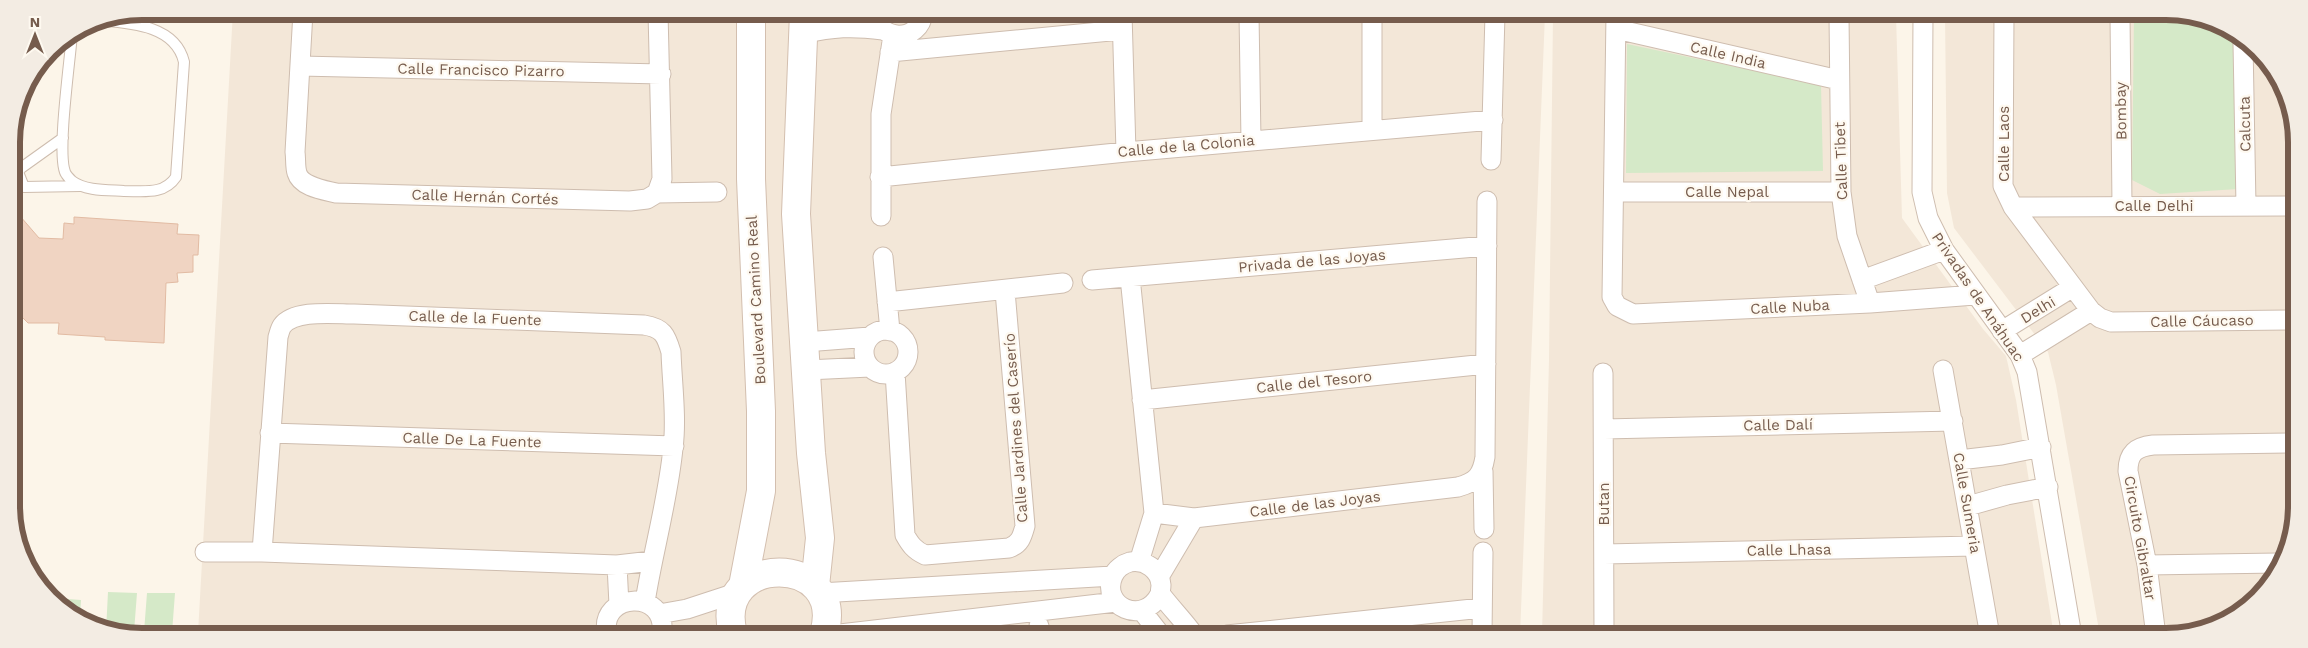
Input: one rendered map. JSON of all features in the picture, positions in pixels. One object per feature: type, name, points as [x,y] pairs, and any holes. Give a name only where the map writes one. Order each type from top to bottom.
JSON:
[{"type":"street","name":"Calle Hernán Cortés","points":[[303,20],[296,152],[297,174],[304,182],[319,189],[336,193],[630,201],[646,199],[657,193]]},
{"type":"street","points":[[658,20],[663,162],[662,179],[657,193],[718,192]]},
{"type":"street","name":"Boulevard Camino Real","points":[[733,628],[731,615],[741,589],[761,491],[761,411],[751,178],[751,20]]},
{"type":"street","points":[[876,20],[889,39],[881,114],[881,216]]},
{"type":"street","points":[[889,39],[907,35],[914,31],[921,20]]},
{"type":"street","points":[[1249,20],[1251,140]]},
{"type":"street","points":[[1372,20],[1372,130]]},
{"type":"street","points":[[1491,160],[1495,20]]},
{"type":"street","name":"Calle Tibet","points":[[1839,20],[1841,192],[1847,236],[1870,303]]},
{"type":"street","name":"Privadas de Anáhuac","points":[[1923,20],[1922,192],[1928,218],[1944,250],[2020,355],[2031,390],[2071,628]]},
{"type":"street","name":"Calle Laos","points":[[2004,20],[2003,186],[2014,208],[2091,311],[2100,318],[2111,322]]},
{"type":"street","name":"Bombay","points":[[2120,20],[2122,206]]},
{"type":"street","points":[[817,590],[820,538],[811,453],[796,214],[804,23],[836,27],[858,27],[889,39],[1122,22],[1126,152]]},
{"type":"street","points":[[1614,192],[1616,22]]},
{"type":"street","name":"Calle India","points":[[1616,22],[1839,80]]},
{"type":"street","name":"Calcuta","points":[[2244,48],[2246,206]]},
{"type":"street","name":"Calle Francisco Pizarro","points":[[300,66],[661,74]]},
{"type":"street","name":"Calle de la Colonia","points":[[880,177],[1251,140],[1493,120]]},
{"type":"street","name":"Calle Nepal","points":[[1614,192],[1841,192]]},
{"type":"street","name":"Calle Nuba","points":[[1614,192],[1612,297],[1617,306],[1633,314],[1870,303],[1976,295]]},
{"type":"street","points":[[1484,529],[1483,471],[1485,457],[1487,201]]},
{"type":"street","name":"Calle Delhi","points":[[2014,208],[2288,206]]},
{"type":"street","name":"Privada de las Joyas","points":[[1092,280],[1487,246]]},
{"type":"street","points":[[1862,280],[1944,250]]},
{"type":"street","points":[[883,257],[890,331]]},
{"type":"street","points":[[1130,277],[1154,513],[1139,562]]},
{"type":"street","points":[[887,302],[1063,284]]},
{"type":"street","name":"Delhi","points":[[2002,331],[2073,288]]},
{"type":"street","name":"Calle Jardines del Caserío","points":[[895,372],[905,534],[910,544],[917,551],[925,555],[1015,546],[1020,542],[1025,526],[1005,291]]},
{"type":"street","name":"Delhi","points":[[2020,355],[2091,311]]},
{"type":"street","name":"Calle de la Fuente","points":[[262,552],[278,337],[282,326],[288,320],[310,314],[354,314],[656,327],[667,339],[671,352],[674,446],[665,505],[652,562]]},
{"type":"street","name":"Calle Cáucaso","points":[[2111,322],[2288,320]]},
{"type":"street","points":[[804,342],[870,337],[876,333],[890,331],[902,337],[907,350],[905,363],[895,372],[882,373],[870,368],[807,370]]},
{"type":"street","points":[[870,337],[864,349],[866,362],[870,368]]},
{"type":"street","name":"Calle del Tesoro","points":[[1142,400],[1486,364]]},
{"type":"street","name":"Calle Sumeria","points":[[1943,370],[1989,628]]},
{"type":"street","name":"Butan","points":[[1603,373],[1604,628]]},
{"type":"street","name":"Calle Dalí","points":[[1604,429],[1953,421]]},
{"type":"street","name":"Calle De La Fuente","points":[[270,433],[674,446]]},
{"type":"street","name":"Circuito Gibraltar","points":[[2155,628],[2147,566],[2128,471],[2128,460],[2133,451],[2153,445],[2288,443]]},
{"type":"street","points":[[1959,460],[2041,448]]},
{"type":"street","name":"Calle de las Joyas","points":[[1154,513],[1194,518],[1458,487],[1471,483],[1483,471]]},
{"type":"street","points":[[1968,506],[2006,494],[2048,487]]},
{"type":"street","points":[[1190,628],[1159,585],[1154,569],[1139,562],[1124,565],[1113,576],[1111,589],[1116,602],[1128,610],[1142,611],[1156,601],[1159,585],[1194,518]]},
{"type":"street","name":"Calle Lhasa","points":[[1604,554],[1974,546]]},
{"type":"street","points":[[204,552],[262,552],[617,566],[652,562],[652,608],[662,623],[662,628]]},
{"type":"street","points":[[1482,628],[1483,552]]},
{"type":"street","points":[[2147,566],[2274,563]]},
{"type":"street","points":[[617,566],[618,605]]},
{"type":"street","points":[[607,628],[608,620],[618,605],[627,601],[652,608],[687,609],[741,589],[756,576],[771,571],[787,571],[802,576],[817,590],[827,614],[825,628]]},
{"type":"street","points":[[817,590],[1113,576]]},
{"type":"street","points":[[892,628],[1116,602]]},
{"type":"street","points":[[1293,628],[1482,608]]},
{"type":"street","points":[[1142,611],[1155,628]]},
{"type":"lane","points":[[20,181],[24,187],[81,186],[106,190],[159,191],[172,184],[176,177],[184,62],[182,53],[162,32],[152,28],[116,23]]},
{"type":"lane","points":[[71,42],[63,138],[65,172],[71,180],[81,186]]},
{"type":"lane","points":[[20,169],[63,138]]},
{"type":"shaded area","points":[[232,20],[1545,20],[1520,628],[198,628]]},
{"type":"shaded area","points":[[1553,20],[1896,20],[1902,218],[1983,329],[2006,356],[2016,400],[2053,628],[1542,628],[1549,360]]},
{"type":"shaded area","points":[[1945,20],[2182,21],[2213,29],[2234,40],[2258,61],[2268,74],[2282,103],[2286,118],[2288,142],[2287,522],[2279,553],[2268,574],[2247,598],[2234,608],[2213,619],[2190,626],[2174,628],[2099,628],[2056,385],[2048,352],[1954,228],[1947,193]]},
{"type":"green space","points":[[2134,20],[2166,20],[2198,24],[2213,29],[2234,40],[2238,189],[2160,194],[2132,180]]},
{"type":"green space","points":[[1627,44],[1821,85],[1823,171],[1626,173]]},
{"type":"green space","points":[[108,592],[137,593],[134,628],[106,623]]},
{"type":"green space","points":[[147,593],[175,593],[172,628],[144,628]]},
{"type":"green space","points":[[63,599],[81,600],[80,612]]},
{"type":"building","points":[[20,216],[39,238],[63,239],[64,223],[74,224],[74,217],[178,224],[177,234],[199,235],[198,255],[193,255],[193,272],[177,273],[178,282],[166,283],[164,343],[105,340],[105,337],[58,334],[59,323],[28,323],[20,315]]}]
